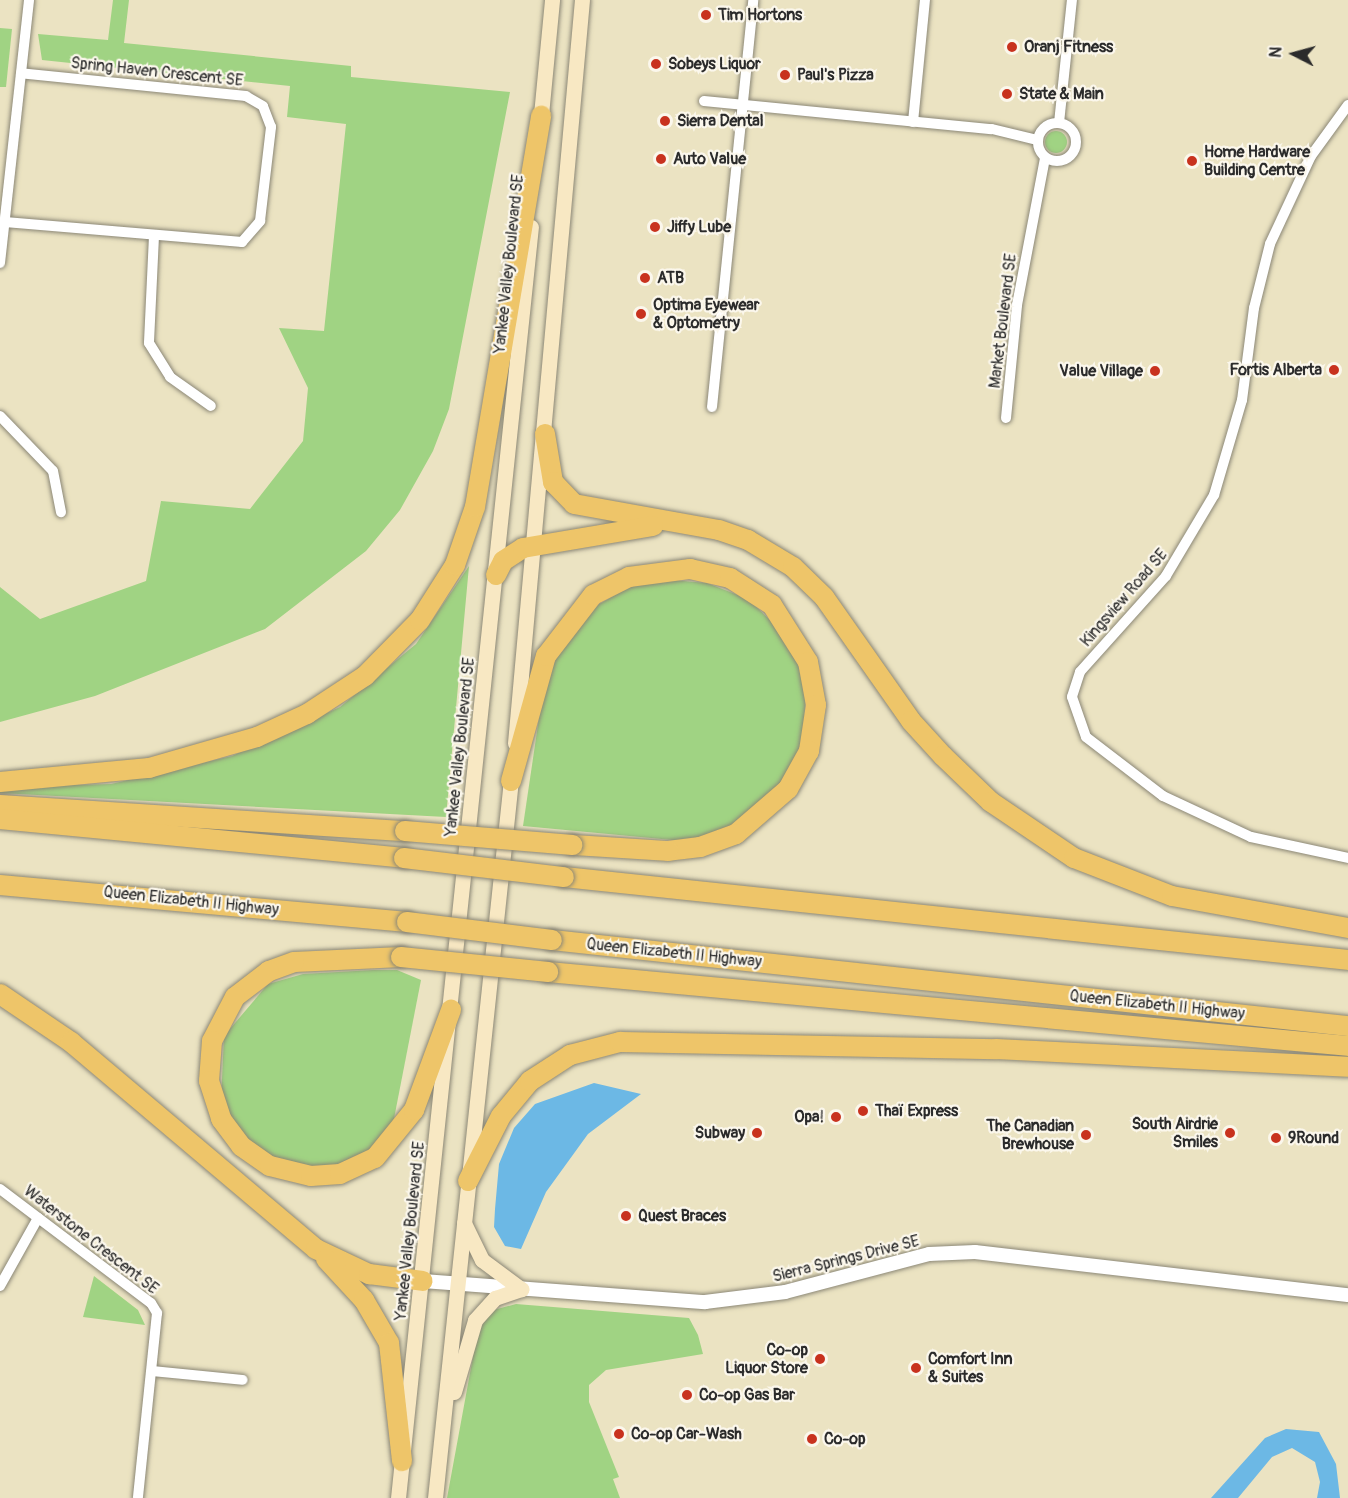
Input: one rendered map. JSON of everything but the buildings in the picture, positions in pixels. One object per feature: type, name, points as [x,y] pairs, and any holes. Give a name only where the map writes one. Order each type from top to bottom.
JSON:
[{"type":"highway","points":[[0,782],[149,768],[257,737],[307,714],[365,676],[420,620],[455,565],[475,507],[541,116]]},
{"type":"highway","points":[[545,434],[553,482],[565,499],[584,509],[671,523],[748,540],[793,567],[824,597],[911,721],[943,756],[991,802],[1074,858],[1172,896],[1348,928]]},
{"type":"highway","points":[[496,575],[512,553],[534,545],[671,523]]},
{"type":"highway","points":[[0,805],[405,831],[668,851],[699,847],[736,834],[788,789],[809,750],[816,705],[808,662],[772,605],[730,578],[690,569],[629,577],[593,595],[546,656],[511,781]]},
{"type":"highway","points":[[0,819],[404,858],[1348,960]]},
{"type":"highway","name":"Queen Elizabeth II Highway","points":[[0,885],[407,922],[552,940],[1348,1026]]},
{"type":"highway","points":[[451,1010],[414,1110],[375,1158],[340,1174],[311,1176],[270,1166],[241,1146],[221,1119],[209,1081],[212,1041],[235,997],[269,971],[294,962],[401,957],[1348,1046]]},
{"type":"highway","points":[[0,994],[71,1042],[316,1248],[364,1300],[389,1343],[402,1461]]},
{"type":"highway","points":[[468,1180],[501,1116],[530,1082],[570,1054],[620,1042],[996,1049],[1348,1067]]},
{"type":"highway","points":[[316,1248],[369,1274],[423,1281]]},
{"type":"main road","name":"Yankee Valley Boulevard SE","points":[[398,1498],[423,1281],[496,575],[552,0]]},
{"type":"main road","points":[[435,1498],[511,781],[545,434],[582,1]]},
{"type":"main road","points":[[464,1223],[482,1260],[521,1289]]},
{"type":"main road","points":[[441,1436],[475,1320],[495,1298],[521,1289]]},
{"type":"street","points":[[0,262],[29,0]]},
{"type":"street","points":[[712,407],[753,0]]},
{"type":"street","points":[[913,122],[925,0]]},
{"type":"street","points":[[1059,123],[1072,0]]},
{"type":"street","name":"Spring Haven Crescent SE","points":[[5,222],[235,243],[250,237],[260,221],[271,127],[264,106],[246,96],[21,73]]},
{"type":"street","points":[[704,101],[1026,134],[1037,140],[1046,158],[1059,162],[1075,150],[1071,130],[1059,123],[1044,127],[1037,140]]},
{"type":"street","name":"Kingsview Road SE","points":[[1348,105],[1311,156],[1270,244],[1254,308],[1242,400],[1214,495],[1166,576],[1080,672],[1072,697],[1086,737],[1163,796],[1251,837],[1348,858]]},
{"type":"street","name":"Market Boulevard SE","points":[[1006,418],[1017,305],[1046,158]]},
{"type":"street","points":[[154,236],[149,343],[170,377],[211,406]]},
{"type":"street","points":[[0,416],[53,471],[61,512]]},
{"type":"street","name":"Waterstone Crescent SE","points":[[0,1189],[151,1303],[157,1325],[138,1498]]},
{"type":"street","points":[[0,1286],[38,1218]]},
{"type":"street","name":"Sierra Springs Drive SE","points":[[423,1281],[705,1302],[785,1292],[921,1256],[975,1252],[1348,1294]]},
{"type":"street","points":[[152,1371],[243,1380]]},
{"type":"green space","points":[[113,0],[129,0],[124,43],[351,66],[351,77],[510,92],[449,409],[433,451],[400,510],[366,551],[265,629],[95,696],[0,722],[0,587],[40,619],[146,581],[161,501],[250,509],[303,441],[308,388],[279,328],[324,331],[346,124],[287,117],[290,86],[42,60],[38,34],[108,40]]},
{"type":"green space","points":[[0,28],[12,29],[6,87],[0,87]]},
{"type":"green space","points":[[1056,131],[1066,138],[1067,142],[1060,152],[1056,153],[1046,146],[1045,142],[1052,132]]},
{"type":"green space","points":[[469,566],[446,817],[0,793],[0,787],[111,784],[232,756],[340,707],[416,644]]},
{"type":"green space","points":[[671,580],[707,583],[748,599],[772,622],[797,660],[806,691],[803,740],[793,769],[768,803],[719,833],[683,841],[523,826],[543,691],[560,646],[596,606],[629,587]]},
{"type":"green space","points":[[397,970],[421,980],[391,1134],[354,1162],[311,1171],[268,1159],[241,1138],[221,1100],[224,1036],[268,984],[303,974]]},
{"type":"green space","points":[[94,1276],[138,1310],[145,1325],[83,1317]]},
{"type":"green space","points":[[516,1304],[689,1318],[698,1335],[703,1354],[606,1370],[589,1385],[589,1402],[619,1477],[613,1479],[620,1498],[447,1498],[477,1335],[490,1311]]},
{"type":"water","points":[[594,1083],[641,1094],[588,1134],[546,1192],[521,1249],[505,1246],[494,1227],[495,1209],[499,1164],[514,1128],[535,1104]]},
{"type":"water","points":[[1286,1429],[1319,1432],[1336,1464],[1340,1498],[1317,1498],[1320,1482],[1315,1462],[1292,1448],[1272,1457],[1238,1498],[1211,1498],[1265,1438]]},
{"type":"place","name":"Tim Hortons","points":[[706,15]]},
{"type":"place","name":"Oranj Fitness","points":[[1012,47]]},
{"type":"place","name":"Sobeys Liquor","points":[[656,64]]},
{"type":"place","name":"Paul's Pizza","points":[[785,75]]},
{"type":"place","name":"State & Main","points":[[1007,94]]},
{"type":"place","name":"Sierra Dental","points":[[665,121]]},
{"type":"place","name":"Auto Value","points":[[661,159]]},
{"type":"place","name":"Home Hardware Building Centre","points":[[1192,161]]},
{"type":"place","name":"Jiffy Lube","points":[[655,227]]},
{"type":"place","name":"ATB","points":[[645,278]]},
{"type":"place","name":"Optima Eyewear & Optometry","points":[[641,314]]},
{"type":"place","name":"Fortis Alberta","points":[[1334,370]]},
{"type":"place","name":"Value Village","points":[[1155,371]]},
{"type":"place","name":"Thaï Express","points":[[863,1111]]},
{"type":"place","name":"Opa!","points":[[836,1117]]},
{"type":"place","name":"Subway","points":[[757,1133]]},
{"type":"place","name":"South Airdrie Smiles","points":[[1230,1133]]},
{"type":"place","name":"The Canadian Brewhouse","points":[[1086,1135]]},
{"type":"place","name":"9Round","points":[[1276,1138]]},
{"type":"place","name":"Quest Braces","points":[[626,1216]]},
{"type":"place","name":"Co-op Liquor Store","points":[[820,1359]]},
{"type":"place","name":"Comfort Inn & Suites","points":[[916,1368]]},
{"type":"place","name":"Co-op Gas Bar","points":[[687,1395]]},
{"type":"place","name":"Co-op Car-Wash","points":[[619,1434]]},
{"type":"place","name":"Co-op","points":[[812,1439]]}]
